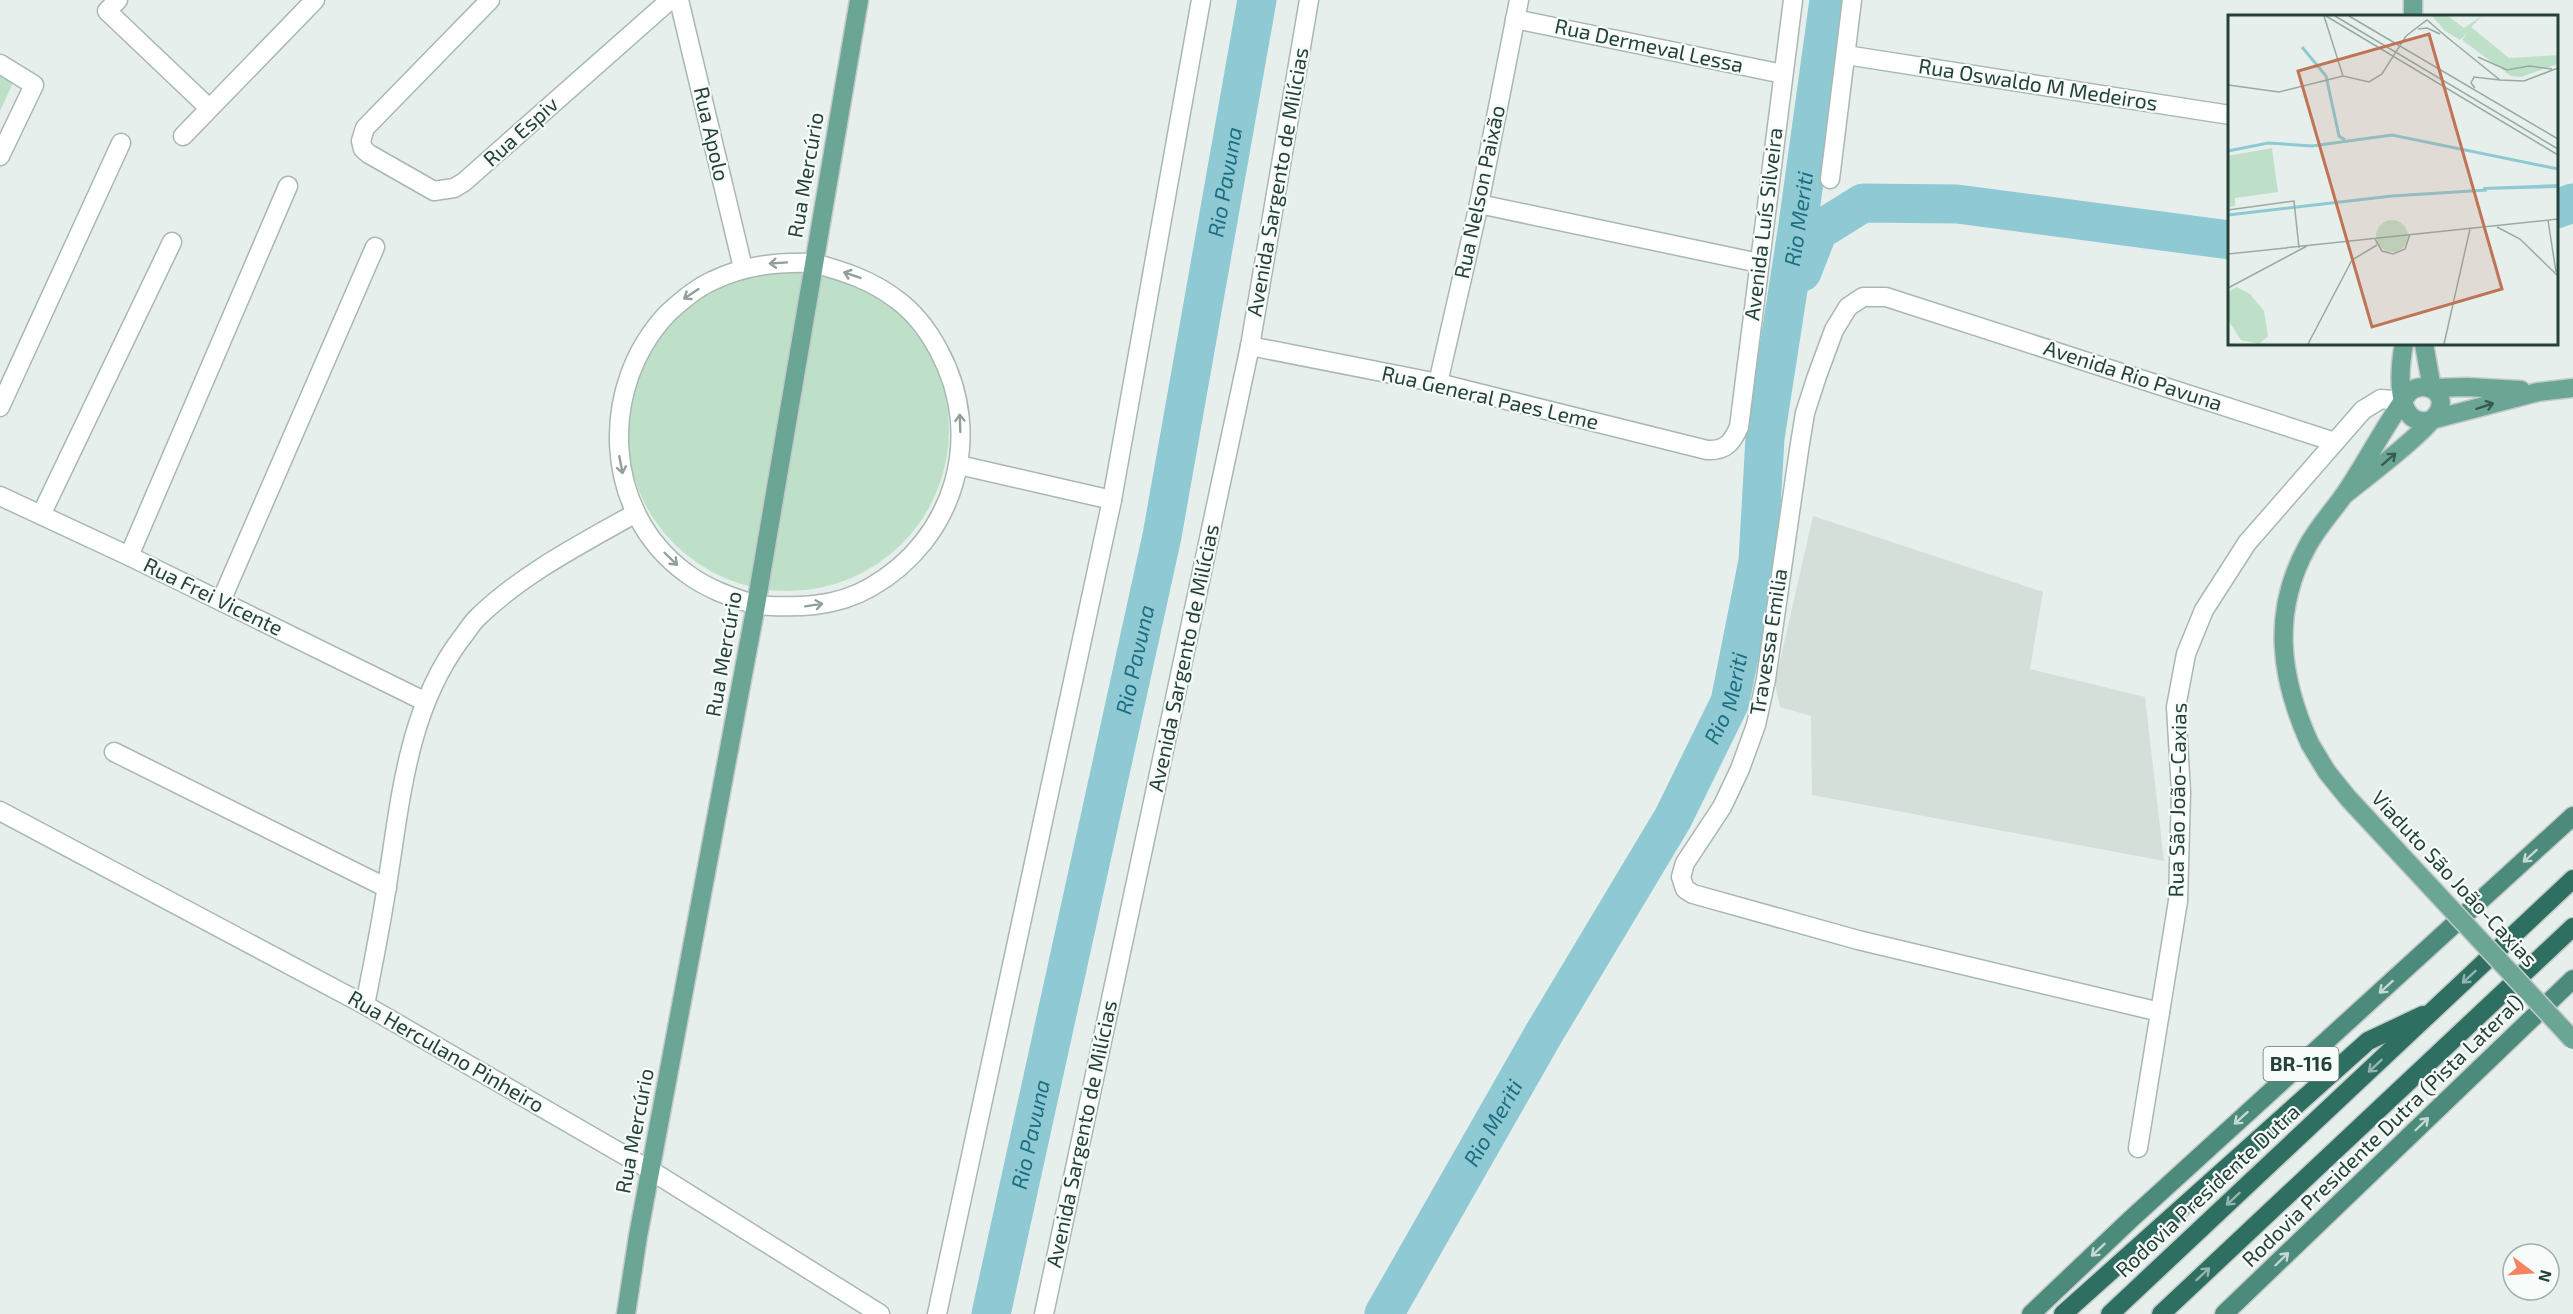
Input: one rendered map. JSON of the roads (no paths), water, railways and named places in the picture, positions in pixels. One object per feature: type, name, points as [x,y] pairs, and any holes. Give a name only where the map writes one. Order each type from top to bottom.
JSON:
[{"type":"highway","name":"BR-116","points":[[2031,1314],[2131,1219],[2573,816]]},
{"type":"highway","name":"Rodovia Presidente Dutra","points":[[2110,1314],[2573,879]]},
{"type":"highway","points":[[2161,1314],[2573,927]]},
{"type":"highway","name":"Rodovia Presidente Dutra (Pista Lateral)","points":[[2224,1314],[2573,979]]},
{"type":"highway","points":[[2063,1314],[2368,1041],[2433,1011]]},
{"type":"main road","name":"Rua Mercúrio","points":[[626,1314],[650,1170],[756,605],[859,0]]},
{"type":"main road","points":[[2413,0],[2414,15]]},
{"type":"main road","points":[[2404,345],[2399,370],[2406,413],[2410,418],[2421,422],[2538,392],[2573,388]]},
{"type":"main road","points":[[2343,496],[2388,461],[2439,410],[2440,404],[2432,388],[2424,345]]},
{"type":"main road","points":[[2343,496],[2380,434],[2415,387],[2467,387],[2538,392]]},
{"type":"main road","name":"Viaduto São João-Caxias","points":[[2343,496],[2306,547],[2291,586],[2283,643],[2286,677],[2293,705],[2310,744],[2327,772],[2348,798],[2573,1040]]},
{"type":"street","points":[[183,136],[315,0]]},
{"type":"street","name":"Rua Espiv","points":[[490,0],[365,128],[361,141],[363,149],[423,187],[443,192],[464,182],[670,0]]},
{"type":"street","name":"Rua Apolo","points":[[679,0],[743,268]]},
{"type":"street","points":[[937,1314],[1112,500],[1201,0]]},
{"type":"street","name":"Avenida Sargento de Milícias","points":[[1044,1314],[1250,346],[1309,0]]},
{"type":"street","name":"Rua Nelson Paixão","points":[[1438,383],[1479,204],[1519,0]]},
{"type":"street","name":"Avenida Luís Silveira","points":[[1728,446],[1739,427],[1793,0]]},
{"type":"street","points":[[1830,179],[1852,0]]},
{"type":"street","points":[[113,5],[209,108]]},
{"type":"street","name":"Rua Dermeval Lessa","points":[[1515,19],[1783,74]]},
{"type":"street","name":"Rua Oswaldo M Medeiros","points":[[1846,55],[2228,115]]},
{"type":"street","points":[[0,64],[34,85],[0,156]]},
{"type":"street","points":[[0,407],[121,143]]},
{"type":"street","points":[[129,556],[288,186]]},
{"type":"street","points":[[1479,204],[1759,263]]},
{"type":"street","points":[[41,515],[172,242]]},
{"type":"street","points":[[221,601],[375,247]]},
{"type":"street","points":[[778,262],[813,263],[858,276],[897,299],[929,333],[951,374],[962,419],[959,465],[948,502],[929,537],[902,566],[870,588],[834,602],[804,607],[756,605],[718,593],[685,573],[657,546],[636,513],[625,485],[618,455],[618,424],[622,394],[635,359],[655,328],[680,302],[710,281],[743,268],[778,262]]},
{"type":"street","name":"Travessa Emilia","points":[[1932,310],[1886,297],[1863,297],[1848,307],[1834,330],[1805,413],[1766,680],[1756,725],[1740,769],[1722,807],[1685,863],[1680,877],[1685,889],[1693,894],[1792,922],[1925,957],[2160,1012]]},
{"type":"street","name":"Avenida Rio Pavuna","points":[[1932,310],[2335,442]]},
{"type":"street","name":"Rua General Paes Leme","points":[[1250,346],[1438,383],[1707,450],[1718,451],[1728,446]]},
{"type":"street","name":"Rua São João-Caxias","points":[[2138,1148],[2178,901],[2181,792],[2176,707],[2186,654],[2204,610],[2247,543],[2372,403],[2381,399],[2404,401]]},
{"type":"street","points":[[959,465],[1112,500]]},
{"type":"street","name":"Rua Frei Vicente","points":[[0,496],[129,556],[424,701]]},
{"type":"street","points":[[365,1005],[413,735],[424,701],[448,656],[476,619],[513,588],[566,552],[636,513]]},
{"type":"street","points":[[114,752],[387,888]]},
{"type":"street","name":"Rua Herculano Pinheiro","points":[[0,811],[365,1005],[650,1170],[879,1314]]},
{"type":"waterway","name":"Rio Pavuna","points":[[991,1314],[1162,536],[1257,0]]},
{"type":"waterway","name":"Rio Meriti","points":[[1384,1314],[1543,1035],[1673,818],[1730,702],[1758,561],[1765,438],[1798,225],[1829,0]]},
{"type":"waterway","points":[[1802,272],[1818,231],[1863,203],[1957,204],[2228,240]]},
{"type":"waterway","points":[[2558,208],[2573,203]]}]
